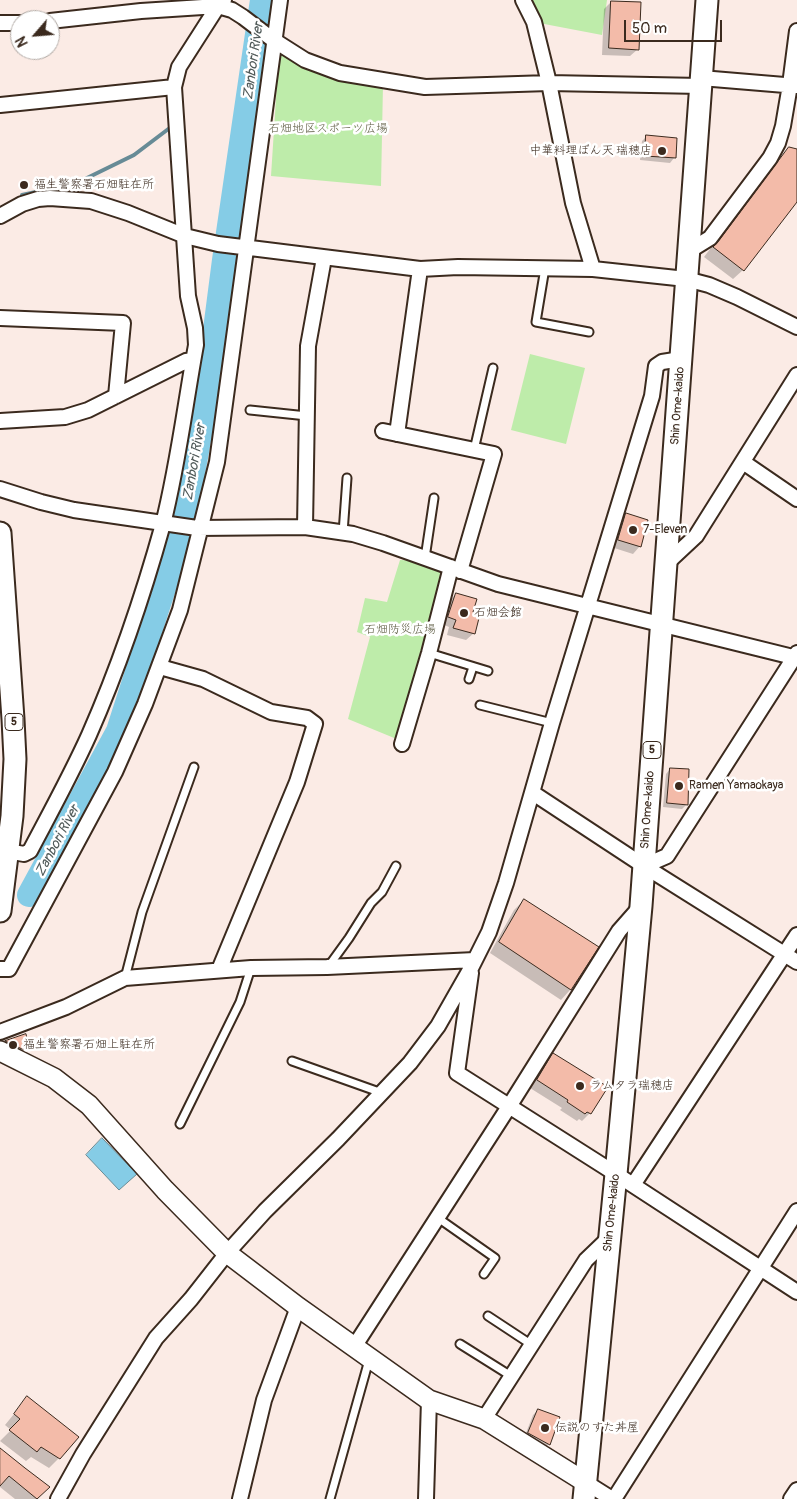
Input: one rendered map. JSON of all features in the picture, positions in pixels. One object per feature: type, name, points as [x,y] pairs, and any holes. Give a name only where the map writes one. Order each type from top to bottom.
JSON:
[{"type":"main road","name":"Shin Ome-kaido","points":[[585,1491],[610,1237],[624,1179],[641,906],[707,0]]},
{"type":"main road","name":"5","points":[[0,533],[14,739],[14,781],[0,902]]},
{"type":"street","points":[[0,969],[9,969],[90,820],[131,738],[160,667],[180,610],[217,462],[244,247],[280,0]]},
{"type":"street","points":[[523,0],[534,22],[549,83],[573,203],[593,269]]},
{"type":"street","points":[[7,851],[24,854],[30,850],[85,743],[112,680],[135,618],[164,523],[175,471],[196,345],[195,328],[188,296],[174,87],[179,67],[221,3]]},
{"type":"street","points":[[60,20],[221,3],[305,60],[340,73],[425,87],[549,83],[701,82],[794,86]]},
{"type":"street","points":[[689,251],[710,238],[770,158],[778,143],[794,86],[797,30]]},
{"type":"street","points":[[0,105],[174,87]]},
{"type":"street","points":[[0,216],[22,204],[38,199],[91,201],[128,213],[185,236],[218,244],[324,258],[420,268],[593,269],[686,279],[709,285],[737,297],[797,327]]},
{"type":"street","points":[[305,527],[308,346],[324,258]]},
{"type":"street","points":[[402,744],[455,569],[494,454],[390,433],[420,268]]},
{"type":"street","points":[[0,318],[123,323],[116,396]]},
{"type":"street","points":[[58,1499],[83,1454],[156,1338],[191,1299],[227,1253],[265,1212],[338,1140],[410,1063],[429,1039],[473,964],[489,932],[533,793],[552,723],[652,396],[656,366],[662,362],[681,359]]},
{"type":"street","points":[[0,421],[65,417],[88,410],[186,361],[193,360]]},
{"type":"street","points":[[666,564],[696,536],[797,375]]},
{"type":"street","points":[[743,462],[797,499]]},
{"type":"street","points":[[0,489],[74,510],[199,528],[305,527],[343,533],[384,543],[498,584],[661,626],[796,656],[667,856],[644,866]]},
{"type":"street","points":[[160,667],[203,679],[271,712],[307,718],[315,724],[296,782],[219,970]]},
{"type":"street","points":[[533,793],[644,866],[797,962]]},
{"type":"street","points":[[354,1347],[510,1106],[619,931],[641,906]]},
{"type":"street","points":[[624,1179],[797,935]]},
{"type":"street","points":[[0,1032],[66,1007],[125,978],[250,968],[473,964]]},
{"type":"street","points":[[473,964],[457,1072],[797,1292]]},
{"type":"street","points":[[0,1051],[47,1074],[89,1105],[166,1190],[227,1253],[354,1347],[429,1400],[484,1419],[585,1491],[613,1499],[797,1211]]},
{"type":"street","points":[[484,1419],[586,1260],[610,1237]]},
{"type":"street","points":[[240,1499],[264,1400],[298,1306]]},
{"type":"street","points":[[428,1498],[429,1400]]},
{"type":"street","points":[[791,1499],[797,1490]]},
{"type":"lane","points":[[545,268],[536,322],[589,332]]},
{"type":"lane","points":[[474,450],[492,368]]},
{"type":"lane","points":[[250,410],[307,416]]},
{"type":"lane","points":[[343,533],[347,478]]},
{"type":"lane","points":[[425,558],[434,498]]},
{"type":"lane","points":[[429,653],[488,671]]},
{"type":"lane","points":[[469,680],[473,666]]},
{"type":"lane","points":[[480,705],[552,723]]},
{"type":"lane","points":[[125,978],[142,912],[194,767]]},
{"type":"lane","points":[[328,967],[350,938],[371,903],[382,892],[396,866]]},
{"type":"lane","points":[[180,1124],[240,1002],[250,968]]},
{"type":"lane","points":[[292,1061],[382,1093]]},
{"type":"lane","points":[[438,1218],[495,1258],[484,1274]]},
{"type":"lane","points":[[488,1316],[532,1345]]},
{"type":"lane","points":[[460,1344],[511,1376]]},
{"type":"lane","points":[[330,1499],[370,1358]]},
{"type":"green space","points":[[528,0],[607,0],[602,35],[539,23]]},
{"type":"green space","name":"石畑地区スポーツ広場","points":[[279,52],[303,64],[383,84],[381,186],[271,176]]},
{"type":"green space","points":[[530,354],[585,368],[566,444],[511,430]]},
{"type":"green space","name":"石畑防災広場","points":[[400,560],[421,561],[447,570],[399,740],[348,719],[370,637],[357,632],[365,598],[387,602]]},
{"type":"water","points":[[102,1138],[137,1174],[119,1190],[86,1155]]},
{"type":"building","points":[[611,1],[641,2],[639,50],[609,48]]},
{"type":"building","points":[[646,135],[677,138],[676,158],[645,156]]},
{"type":"building","points":[[789,147],[797,149],[797,202],[744,271],[713,247]]},
{"type":"building","points":[[626,513],[648,520],[641,547],[618,540]]},
{"type":"building","points":[[456,593],[477,599],[473,612],[480,614],[475,634],[453,628],[456,620],[448,617]]},
{"type":"building","points":[[670,768],[689,769],[688,805],[667,803]]},
{"type":"building","points":[[524,899],[599,947],[571,990],[499,942]]},
{"type":"building","points":[[26,1034],[29,1048],[22,1049],[5,1041]]},
{"type":"building","points":[[553,1053],[608,1087],[591,1114],[587,1112],[585,1114],[567,1102],[568,1100],[537,1080]]},
{"type":"building","points":[[27,1396],[79,1437],[60,1459],[41,1447],[37,1452],[9,1430],[20,1419],[14,1414]]},
{"type":"building","points":[[538,1409],[560,1417],[550,1445],[528,1433]]},
{"type":"building","points":[[0,1448],[50,1487],[37,1499],[9,1476],[0,1486]]},
{"type":"waterway","name":"Zanbori River","points":[[29,895],[118,731],[176,551],[187,507],[205,407],[224,260],[262,0]]},
{"type":"waterway","points":[[22,195],[73,184],[87,178],[134,155],[171,127]]},
{"type":"place","name":"中華料理ぼん天 瑞穂店","points":[[662,151]]},
{"type":"place","name":"福生警察署石畑駐在所","points":[[24,185]]},
{"type":"place","name":"7-Eleven","points":[[633,530]]},
{"type":"place","name":"石畑会館","points":[[464,613]]},
{"type":"place","name":"Ramen Yamaokaya","points":[[679,786]]},
{"type":"place","name":"福生警察署石畑上駐在所","points":[[13,1045]]},
{"type":"place","name":"ラムタラ瑞穂店","points":[[580,1086]]},
{"type":"place","name":"伝説のすた丼屋","points":[[545,1428]]}]
